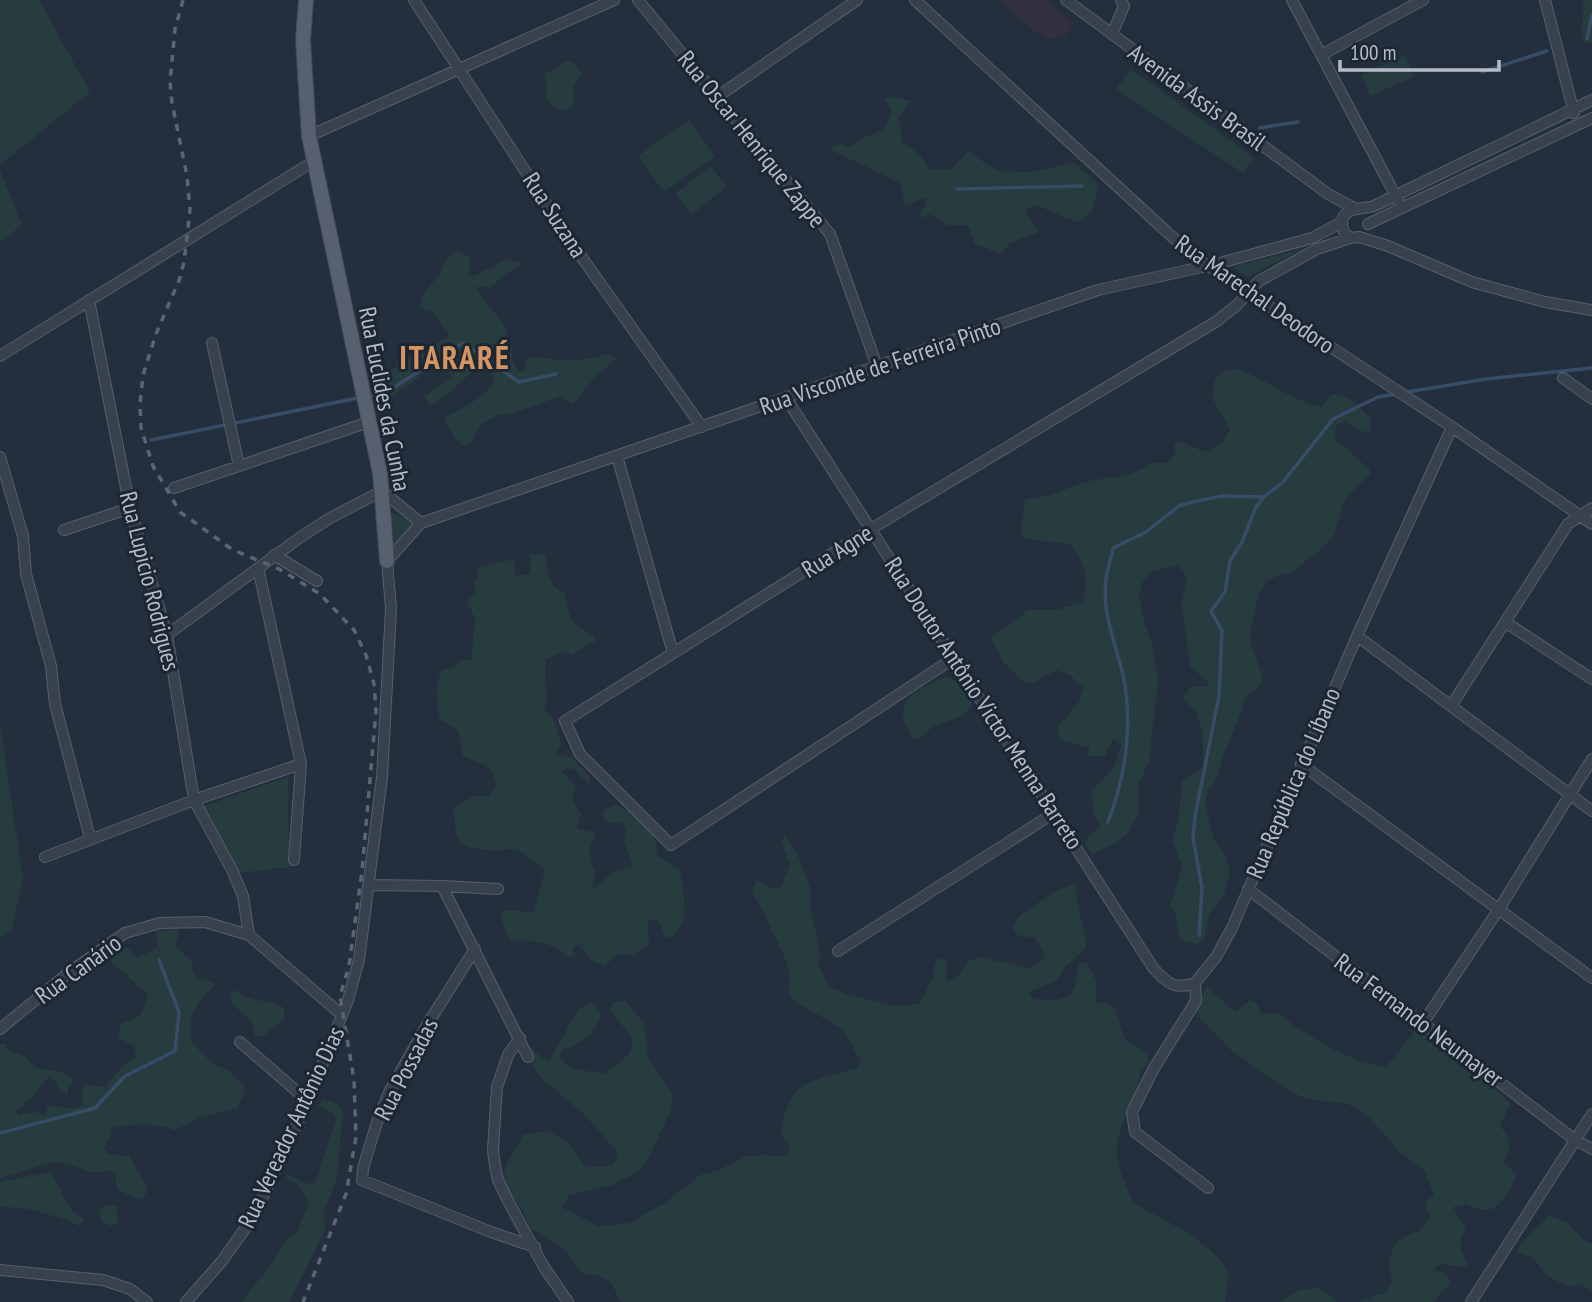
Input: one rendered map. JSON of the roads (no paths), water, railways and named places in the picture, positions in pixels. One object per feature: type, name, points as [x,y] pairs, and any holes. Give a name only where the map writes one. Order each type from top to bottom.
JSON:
[{"type":"main road","name":"Rua Euclides da Cunha","points":[[306,0],[303,40],[309,136],[380,473],[387,561]]},
{"type":"street","name":"Rua Suzana","points":[[414,0],[578,252],[702,426]]},
{"type":"street","points":[[309,136],[614,0]]},
{"type":"street","name":"Rua Oscar Henrique Zappe","points":[[638,0],[830,234],[877,366]]},
{"type":"street","points":[[717,97],[857,0]]},
{"type":"street","name":"Rua Marechal Deodoro","points":[[915,0],[1207,266],[1452,427],[1592,524]]},
{"type":"street","name":"Avenida Assis Brasil","points":[[1066,0],[1328,194],[1358,209]]},
{"type":"street","points":[[1112,34],[1124,6],[1121,0]]},
{"type":"street","points":[[1292,0],[1403,209]]},
{"type":"street","points":[[1321,55],[1423,0]]},
{"type":"street","points":[[1545,0],[1578,125]]},
{"type":"street","points":[[1592,100],[1396,195],[1350,210],[1342,220],[1342,230],[1354,237],[1388,246],[1472,282],[1545,303],[1592,310]]},
{"type":"street","points":[[1248,293],[1259,281],[1317,249],[1354,237],[1368,226],[1592,118]]},
{"type":"street","points":[[0,356],[314,161]]},
{"type":"street","name":"Avenida Assis Brasil","points":[[1328,194],[1342,220]]},
{"type":"street","points":[[1358,209],[1367,218],[1368,226],[1388,246]]},
{"type":"street","name":"Rua Visconde de Ferreira Pinto","points":[[387,561],[422,523],[1098,290],[1207,266],[1312,238],[1342,220]]},
{"type":"street","name":"Rua Agne","points":[[954,658],[671,845],[580,754],[565,720],[872,529],[1217,321],[1248,293]]},
{"type":"street","name":"Rua Lupicio Rodrigues","points":[[89,300],[130,508],[167,635],[194,800],[243,896],[249,935]]},
{"type":"street","points":[[212,343],[239,466]]},
{"type":"street","points":[[1563,378],[1592,399]]},
{"type":"street","name":"Rua Doutor Antônio Victor Menna Barreto","points":[[786,398],[1154,969],[1172,984],[1182,988],[1195,983]]},
{"type":"street","points":[[174,488],[369,422]]},
{"type":"street","name":"Rua República do Líbano","points":[[1208,1188],[1135,1132],[1132,1112],[1154,1068],[1196,1002],[1195,983],[1216,957],[1228,935],[1357,636],[1452,427]]},
{"type":"street","points":[[617,456],[673,653]]},
{"type":"street","points":[[0,457],[23,536],[26,574],[51,666],[55,704],[90,838]]},
{"type":"street","points":[[167,635],[274,555],[330,518],[382,491],[422,523]]},
{"type":"street","points":[[64,530],[130,508]]},
{"type":"street","points":[[1451,706],[1568,524],[1592,508]]},
{"type":"street","points":[[274,555],[317,581]]},
{"type":"street","name":"Rua Euclides da Cunha","points":[[342,1015],[359,960],[384,754],[391,608],[387,561]]},
{"type":"street","points":[[258,568],[301,764],[294,860]]},
{"type":"street","points":[[1505,622],[1592,679]]},
{"type":"street","points":[[1357,636],[1592,811]]},
{"type":"street","points":[[1423,1023],[1499,909],[1592,759]]},
{"type":"street","points":[[45,857],[194,800],[301,764]]},
{"type":"street","points":[[1301,764],[1592,978]]},
{"type":"street","points":[[838,951],[1054,813]]},
{"type":"street","points":[[370,885],[498,889]]},
{"type":"street","points":[[442,886],[528,1057]]},
{"type":"street","name":"Rua Fernando Neumayer","points":[[1248,889],[1575,1140],[1592,1149]]},
{"type":"street","name":"Rua Canário","points":[[0,1029],[71,971],[125,933],[160,923],[205,922],[249,935],[342,1015]]},
{"type":"street","name":"Rua Possadas","points":[[475,949],[390,1090],[377,1119],[362,1180],[535,1247]]},
{"type":"street","name":"Rua Vereador Antônio Dias","points":[[186,1302],[228,1253],[254,1216],[308,1101],[342,1015]]},
{"type":"street","points":[[520,1038],[499,1075],[493,1150],[498,1181],[544,1267],[568,1302]]},
{"type":"street","points":[[240,1042],[308,1101]]},
{"type":"street","points":[[1471,1302],[1592,1114]]},
{"type":"street","points":[[0,1270],[103,1280],[130,1289],[148,1302]]},
{"type":"waterway","points":[[1587,39],[1592,15]]},
{"type":"waterway","points":[[1482,72],[1547,51]]},
{"type":"waterway","points":[[1259,128],[1298,122]]},
{"type":"waterway","points":[[957,189],[1082,186]]},
{"type":"waterway","points":[[366,396],[385,393],[463,343],[519,382],[556,374]]},
{"type":"waterway","points":[[1407,392],[1486,379],[1592,368]]},
{"type":"waterway","points":[[1199,935],[1202,888],[1193,838],[1219,696],[1222,631],[1211,611],[1225,592],[1230,561],[1242,542],[1256,507],[1264,497],[1283,482],[1333,419],[1378,397],[1396,394]]},
{"type":"waterway","points":[[151,440],[358,398]]},
{"type":"waterway","points":[[1108,822],[1123,772],[1128,720],[1125,685],[1106,606],[1106,580],[1113,548],[1146,532],[1179,506],[1222,496],[1264,497]]},
{"type":"waterway","points":[[0,1133],[95,1108],[125,1076],[175,1051],[179,1012],[159,960]]},
{"type":"railway","points":[[183,0],[175,29],[170,82],[187,176],[190,210],[180,278],[156,334],[143,375],[141,428],[153,466],[180,512],[233,550],[279,569],[320,594],[354,630],[366,655],[374,684],[376,711],[362,871],[349,966],[340,996],[354,1080],[356,1137],[346,1194],[303,1302]]},
{"type":"district","name":"ITARARÉ","points":[[455,357]]}]
